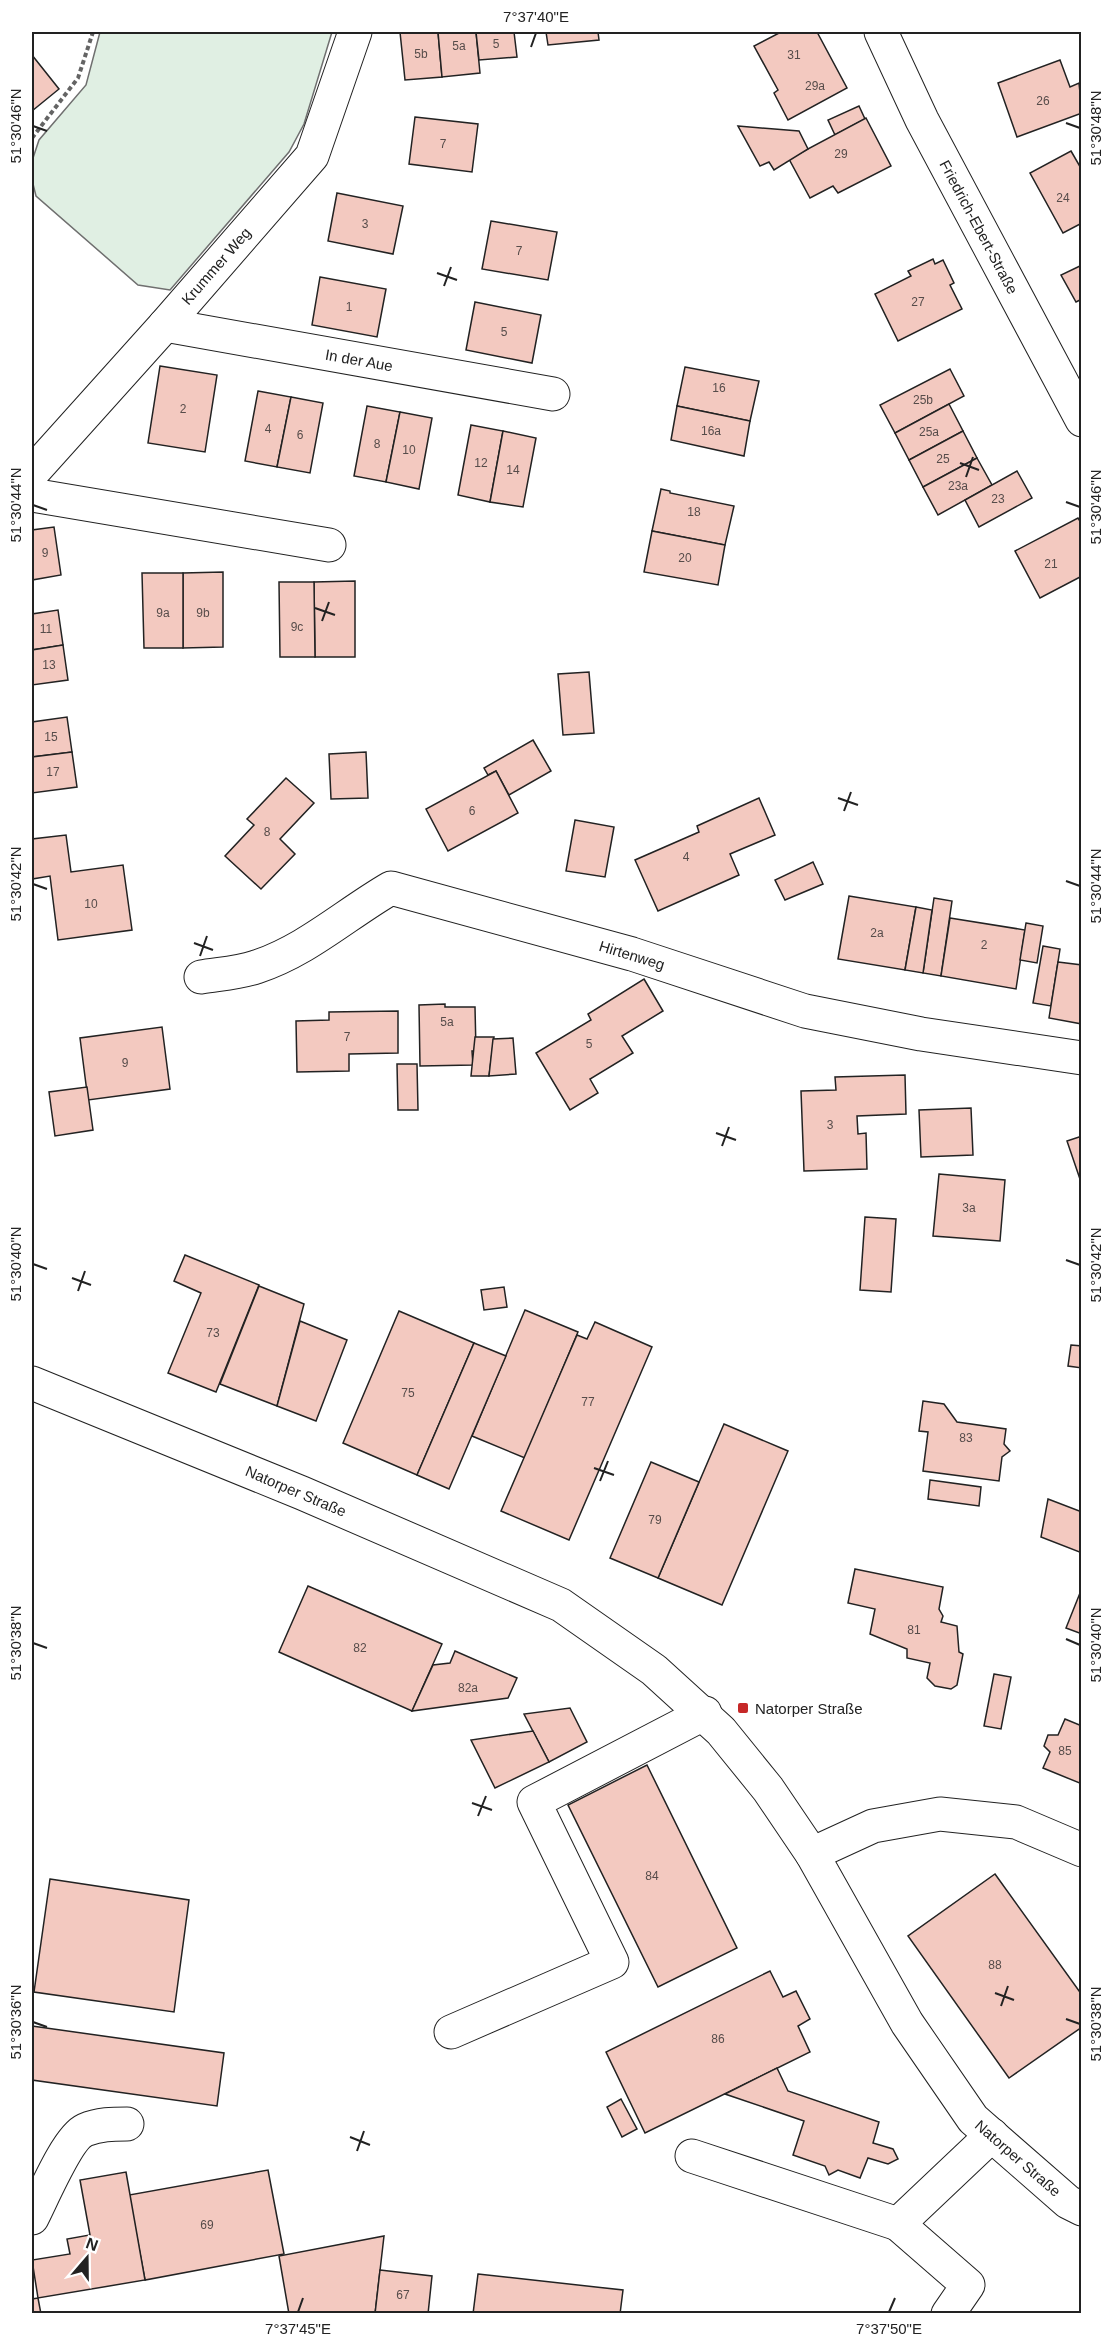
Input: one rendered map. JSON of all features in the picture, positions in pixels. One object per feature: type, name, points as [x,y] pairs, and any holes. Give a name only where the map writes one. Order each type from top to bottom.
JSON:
[{"type":"street","name":"Krummer Weg","points":[[32,473],[312,156],[355,32]]},
{"type":"street","name":"Friedrich-Ebert-Straße","points":[[881,32],[922,120],[1082,420]]},
{"type":"street","name":"In der Aue","points":[[165,325],[553,394]]},
{"type":"street","points":[[32,495],[329,545]]},
{"type":"street","name":"Hirtenweg","points":[[201,977],[256,967],[267,962],[319,937],[360,906],[391,888],[632,954],[805,1011],[921,1034],[1082,1058]]},
{"type":"street","name":"Natorper Straße","points":[[32,1383],[302,1493],[561,1605],[654,1670],[705,1713],[768,1789],[812,1854],[907,2023],[974,2119],[1068,2202],[1082,2209]]},
{"type":"street","points":[[451,2032],[612,1962],[534,1802],[705,1713]]},
{"type":"street","points":[[812,1854],[873,1826],[940,1814],[1016,1822],[1082,1850]]},
{"type":"street","points":[[32,2218],[70,2145],[83,2130],[107,2124],[127,2124]]},
{"type":"street","points":[[898,2224],[992,2135]]},
{"type":"street","points":[[692,2156],[898,2224],[968,2284],[948,2313]]},
{"type":"path","points":[[32,138],[78,78],[93,32]]},
{"type":"green space","points":[[100,32],[332,32],[304,124],[289,152],[170,290],[138,285],[36,196],[32,180],[32,161],[39,140],[86,85]]},
{"type":"building","points":[[400,32],[438,32],[442,77],[405,80]]},
{"type":"building","points":[[438,32],[476,32],[480,73],[442,77]]},
{"type":"building","points":[[476,32],[514,32],[517,57],[479,60]]},
{"type":"building","points":[[546,32],[598,32],[599,40],[548,45]]},
{"type":"building","points":[[781,32],[817,32],[847,88],[788,120],[774,93],[778,90],[754,46]]},
{"type":"building","points":[[32,55],[59,89],[32,111]]},
{"type":"building","points":[[1060,60],[1070,87],[1079,83],[1082,113],[1017,137],[998,83]]},
{"type":"building","points":[[859,106],[865,119],[835,135],[828,120]]},
{"type":"building","points":[[415,117],[478,124],[472,172],[409,164]]},
{"type":"building","points":[[866,118],[891,166],[838,193],[833,186],[810,198],[789,159]]},
{"type":"building","points":[[738,126],[799,131],[808,149],[774,170],[769,162],[760,166]]},
{"type":"building","points":[[1071,151],[1082,170],[1082,223],[1063,233],[1030,173]]},
{"type":"building","points":[[337,193],[403,206],[393,254],[328,241]]},
{"type":"building","points":[[491,221],[557,232],[548,280],[482,269]]},
{"type":"building","points":[[933,259],[935,264],[943,260],[954,283],[950,285],[962,309],[898,341],[875,294],[911,276],[908,271]]},
{"type":"building","points":[[1082,265],[1082,302],[1080,300],[1076,302],[1061,275]]},
{"type":"building","points":[[320,277],[386,289],[377,337],[312,325]]},
{"type":"building","points":[[475,302],[541,315],[532,363],[466,350]]},
{"type":"building","points":[[160,366],[217,375],[205,452],[148,443]]},
{"type":"building","points":[[685,367],[759,381],[750,421],[677,406]]},
{"type":"building","points":[[950,369],[964,396],[895,433],[880,405]]},
{"type":"building","points":[[258,391],[291,397],[277,467],[245,461]]},
{"type":"building","points":[[291,397],[323,403],[310,473],[277,467]]},
{"type":"building","points":[[949,404],[963,431],[909,460],[895,433]]},
{"type":"building","points":[[367,406],[400,412],[386,482],[354,476]]},
{"type":"building","points":[[677,406],[750,421],[744,456],[671,440]]},
{"type":"building","points":[[400,412],[432,418],[419,489],[386,482]]},
{"type":"building","points":[[471,425],[503,431],[490,502],[458,495]]},
{"type":"building","points":[[503,431],[536,438],[523,507],[490,502]]},
{"type":"building","points":[[963,431],[977,458],[923,487],[909,460]]},
{"type":"building","points":[[977,458],[992,485],[938,515],[923,487]]},
{"type":"building","points":[[1017,471],[1032,498],[979,527],[965,500]]},
{"type":"building","points":[[661,489],[670,491],[670,493],[734,506],[725,545],[652,531]]},
{"type":"building","points":[[1078,518],[1082,525],[1082,576],[1040,598],[1015,551]]},
{"type":"building","points":[[54,527],[61,575],[32,580],[32,530]]},
{"type":"building","points":[[652,531],[725,545],[718,585],[644,572]]},
{"type":"building","points":[[223,572],[223,647],[183,648],[183,573]]},
{"type":"building","points":[[142,573],[183,573],[183,648],[144,648]]},
{"type":"building","points":[[355,581],[355,657],[315,657],[314,582]]},
{"type":"building","points":[[279,582],[314,582],[315,657],[280,657]]},
{"type":"building","points":[[58,610],[63,645],[32,650],[32,614]]},
{"type":"building","points":[[63,645],[68,680],[32,685],[32,650]]},
{"type":"building","points":[[589,672],[594,733],[563,735],[558,674]]},
{"type":"building","points":[[67,717],[72,752],[32,757],[32,722]]},
{"type":"building","points":[[533,740],[551,771],[509,795],[496,771],[488,775],[484,768]]},
{"type":"building","points":[[72,752],[77,787],[32,793],[32,757]]},
{"type":"building","points":[[366,752],[368,798],[331,799],[329,754]]},
{"type":"building","points":[[496,771],[518,813],[448,851],[426,809]]},
{"type":"building","points":[[286,778],[314,803],[280,839],[295,854],[261,889],[225,856],[254,825],[247,819]]},
{"type":"building","points":[[759,798],[775,835],[730,854],[739,875],[658,911],[635,860],[699,832],[697,826]]},
{"type":"building","points":[[575,820],[614,827],[605,877],[566,871]]},
{"type":"building","points":[[66,835],[71,872],[123,865],[132,930],[58,940],[50,876],[32,879],[32,839]]},
{"type":"building","points":[[813,862],[823,884],[785,900],[775,880]]},
{"type":"building","points":[[849,896],[916,907],[905,970],[838,959]]},
{"type":"building","points":[[934,898],[952,901],[941,976],[923,973]]},
{"type":"building","points":[[916,907],[932,910],[923,973],[905,970]]},
{"type":"building","points":[[950,918],[1025,930],[1016,989],[941,976]]},
{"type":"building","points":[[1026,923],[1043,926],[1037,963],[1020,960]]},
{"type":"building","points":[[1043,946],[1060,949],[1051,1006],[1033,1003]]},
{"type":"building","points":[[1058,962],[1082,965],[1082,1024],[1049,1018]]},
{"type":"building","points":[[644,979],[663,1011],[622,1036],[633,1053],[590,1079],[598,1093],[570,1110],[536,1053],[591,1020],[588,1014]]},
{"type":"building","points":[[445,1004],[445,1007],[475,1007],[476,1051],[472,1051],[473,1065],[420,1066],[419,1005]]},
{"type":"building","points":[[398,1011],[398,1053],[349,1054],[349,1071],[297,1072],[296,1021],[329,1020],[329,1012]]},
{"type":"building","points":[[162,1027],[170,1089],[88,1100],[80,1038]]},
{"type":"building","points":[[475,1037],[494,1037],[489,1076],[471,1076]]},
{"type":"building","points":[[513,1038],[516,1074],[489,1076],[493,1039]]},
{"type":"building","points":[[397,1064],[417,1064],[418,1110],[398,1110]]},
{"type":"building","points":[[905,1075],[906,1114],[857,1116],[858,1134],[866,1133],[867,1169],[804,1171],[801,1091],[836,1090],[835,1077]]},
{"type":"building","points":[[87,1087],[93,1130],[55,1136],[49,1092]]},
{"type":"building","points":[[971,1108],[973,1155],[921,1157],[919,1110]]},
{"type":"building","points":[[1082,1136],[1082,1185],[1067,1141]]},
{"type":"building","points":[[939,1174],[1005,1180],[1000,1241],[933,1236]]},
{"type":"building","points":[[865,1217],[896,1219],[891,1292],[860,1290]]},
{"type":"building","points":[[185,1255],[259,1285],[216,1392],[168,1373],[201,1293],[174,1281]]},
{"type":"building","points":[[259,1286],[304,1304],[277,1406],[220,1384]]},
{"type":"building","points":[[504,1287],[507,1307],[484,1310],[481,1290]]},
{"type":"building","points":[[525,1310],[578,1332],[525,1458],[472,1436]]},
{"type":"building","points":[[399,1311],[474,1343],[417,1475],[343,1443]]},
{"type":"building","points":[[300,1321],[347,1340],[316,1421],[277,1406]]},
{"type":"building","points":[[595,1322],[652,1347],[569,1540],[501,1511],[577,1335],[587,1339]]},
{"type":"building","points":[[474,1343],[506,1356],[449,1489],[417,1475]]},
{"type":"building","points":[[1071,1345],[1082,1346],[1082,1368],[1068,1366]]},
{"type":"building","points":[[923,1401],[944,1404],[957,1422],[1006,1429],[1004,1444],[1010,1451],[1002,1457],[999,1481],[923,1471],[928,1432],[919,1431]]},
{"type":"building","points":[[724,1424],[788,1451],[722,1605],[658,1578]]},
{"type":"building","points":[[651,1462],[699,1482],[658,1578],[610,1558]]},
{"type":"building","points":[[930,1480],[981,1487],[979,1506],[928,1499]]},
{"type":"building","points":[[1048,1499],[1082,1512],[1082,1553],[1041,1537]]},
{"type":"building","points":[[855,1569],[943,1587],[939,1609],[943,1616],[941,1622],[957,1626],[959,1652],[963,1654],[957,1685],[951,1689],[935,1686],[927,1678],[930,1663],[907,1658],[907,1649],[870,1634],[875,1609],[848,1603]]},
{"type":"building","points":[[308,1586],[442,1644],[412,1711],[279,1652]]},
{"type":"building","points":[[1082,1588],[1082,1634],[1066,1628]]},
{"type":"building","points":[[455,1651],[517,1678],[508,1698],[412,1711],[433,1665],[450,1663]]},
{"type":"building","points":[[994,1674],[1011,1677],[1001,1729],[984,1726]]},
{"type":"building","points":[[570,1708],[587,1742],[549,1762],[524,1714]]},
{"type":"building","points":[[1065,1719],[1082,1726],[1082,1784],[1043,1768],[1050,1752],[1044,1746],[1048,1735],[1058,1735]]},
{"type":"building","points":[[533,1731],[549,1762],[495,1788],[471,1740]]},
{"type":"building","points":[[647,1765],[737,1948],[658,1987],[568,1805]]},
{"type":"building","points":[[995,1874],[1082,1995],[1082,2027],[1009,2078],[908,1936]]},
{"type":"building","points":[[50,1879],[189,1900],[174,2012],[34,1992]]},
{"type":"building","points":[[770,1971],[783,1997],[796,1991],[810,2019],[798,2026],[810,2052],[645,2133],[606,2052]]},
{"type":"building","points":[[32,2026],[224,2053],[217,2106],[32,2080]]},
{"type":"building","points":[[777,2068],[788,2091],[879,2122],[873,2143],[893,2149],[898,2159],[888,2164],[868,2158],[860,2178],[838,2170],[829,2175],[825,2166],[793,2155],[804,2121],[725,2094]]},
{"type":"building","points":[[621,2099],[637,2129],[622,2137],[607,2107]]},
{"type":"building","points":[[268,2170],[284,2254],[145,2280],[129,2195]]},
{"type":"building","points":[[126,2172],[145,2280],[38,2298],[32,2260],[70,2254],[67,2239],[90,2235],[80,2180]]},
{"type":"building","points":[[384,2236],[375,2314],[289,2314],[279,2256]]},
{"type":"building","points":[[380,2270],[432,2276],[428,2314],[375,2314]]},
{"type":"building","points":[[478,2274],[623,2290],[620,2314],[473,2314]]},
{"type":"building","points":[[38,2298],[41,2314],[32,2314],[32,2299]]},
{"type":"place","name":"Natorper Straße","points":[[743,1708]]}]
